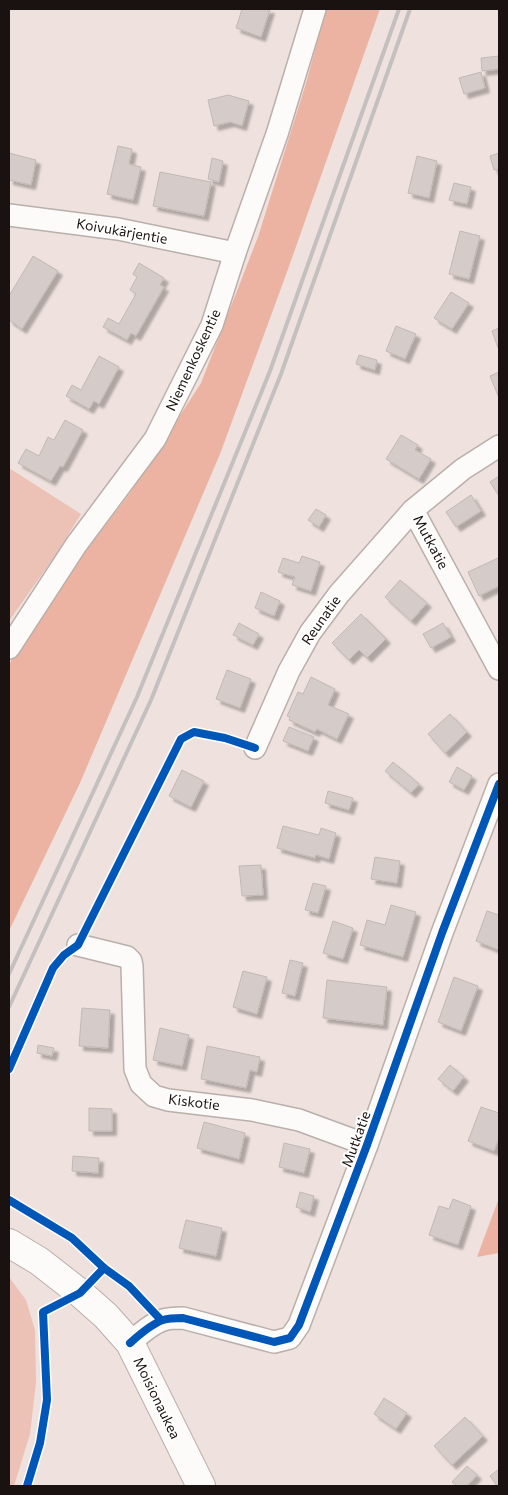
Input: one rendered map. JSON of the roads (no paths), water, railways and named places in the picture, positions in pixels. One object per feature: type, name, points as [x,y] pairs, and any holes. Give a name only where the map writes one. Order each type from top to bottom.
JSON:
[{"type":"street","name":"Niemenkoskentie","points":[[9,648],[76,545],[155,439],[212,325],[277,134],[315,9]]},
{"type":"street","name":"Koivukärjentie","points":[[9,215],[118,229],[235,253]]},
{"type":"street","name":"Mutkatie","points":[[499,446],[463,469],[413,510],[499,669]]},
{"type":"street","name":"Reunatie","points":[[255,748],[289,672],[310,633],[339,594],[413,510]]},
{"type":"street","name":"Mutkatie","points":[[130,1343],[142,1332],[161,1320],[183,1318],[274,1342],[290,1338],[300,1325],[367,1145],[442,933],[499,784]]},
{"type":"street","name":"Kiskotie","points":[[78,945],[128,957],[131,961],[135,1069],[141,1084],[154,1096],[168,1100],[252,1110],[299,1120],[367,1145]]},
{"type":"street","name":"Moisionaukea","points":[[9,1243],[39,1261],[80,1293],[106,1316],[130,1343],[201,1486]]},
{"type":"railway","points":[[9,974],[137,697],[270,371],[399,9]]},
{"type":"railway","points":[[9,1007],[151,700],[281,374],[410,9]]}]
